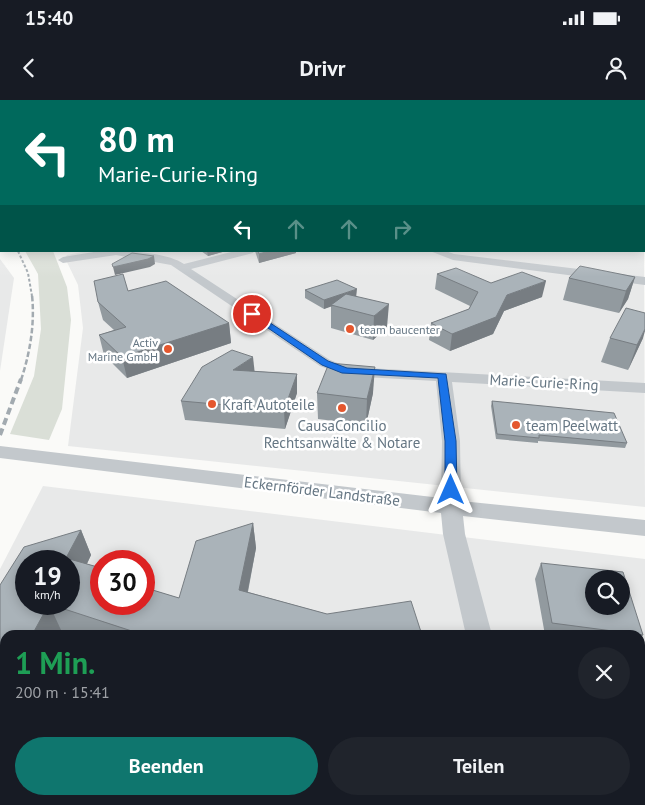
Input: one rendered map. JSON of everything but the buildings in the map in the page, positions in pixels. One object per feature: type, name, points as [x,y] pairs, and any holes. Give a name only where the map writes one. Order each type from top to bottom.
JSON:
[{"type":"street","name":"Marie-Curie-Ring","points":[[62,258],[116,252],[168,260],[184,267],[325,363],[346,371],[645,388]]},
{"type":"street","points":[[184,267],[245,252]]},
{"type":"street","points":[[438,252],[454,257],[645,281]]},
{"type":"street","points":[[443,376],[450,441],[451,506],[454,534],[478,630]]},
{"type":"street","name":"Eckernförder Landstraße","points":[[0,452],[645,528]]},
{"type":"shaded area","points":[[26,252],[53,252],[67,287],[71,320],[62,409],[49,440],[10,434],[34,376],[41,329],[38,274]]},
{"type":"shaded area","points":[[82,252],[644,252],[645,507],[68,446],[83,328],[78,285],[65,258],[67,255]]},
{"type":"shaded area","points":[[0,259],[14,278],[0,371]]},
{"type":"shaded area","points":[[43,486],[645,559],[645,630],[0,630],[0,569]]},
{"type":"railway","points":[[18,252],[28,273],[32,296]]},
{"type":"railway","points":[[21,380],[31,338],[33,317],[32,295]]},
{"type":"railway","points":[[0,435],[21,379]]},
{"type":"place","name":"team baucenter","points":[[350,329]]},
{"type":"place","name":"Activ Marine GmbH","points":[[168,349]]},
{"type":"place","name":"Kraft Autoteile","points":[[212,404]]},
{"type":"place","name":"CausaConcilio Rechtsanwälte & Notare","points":[[342,408]]},
{"type":"place","name":"team Peelwatt","points":[[516,425]]},
{"type":"route","points":[[252,314],[325,363],[346,371],[443,376],[450,441],[451,490]]}]
